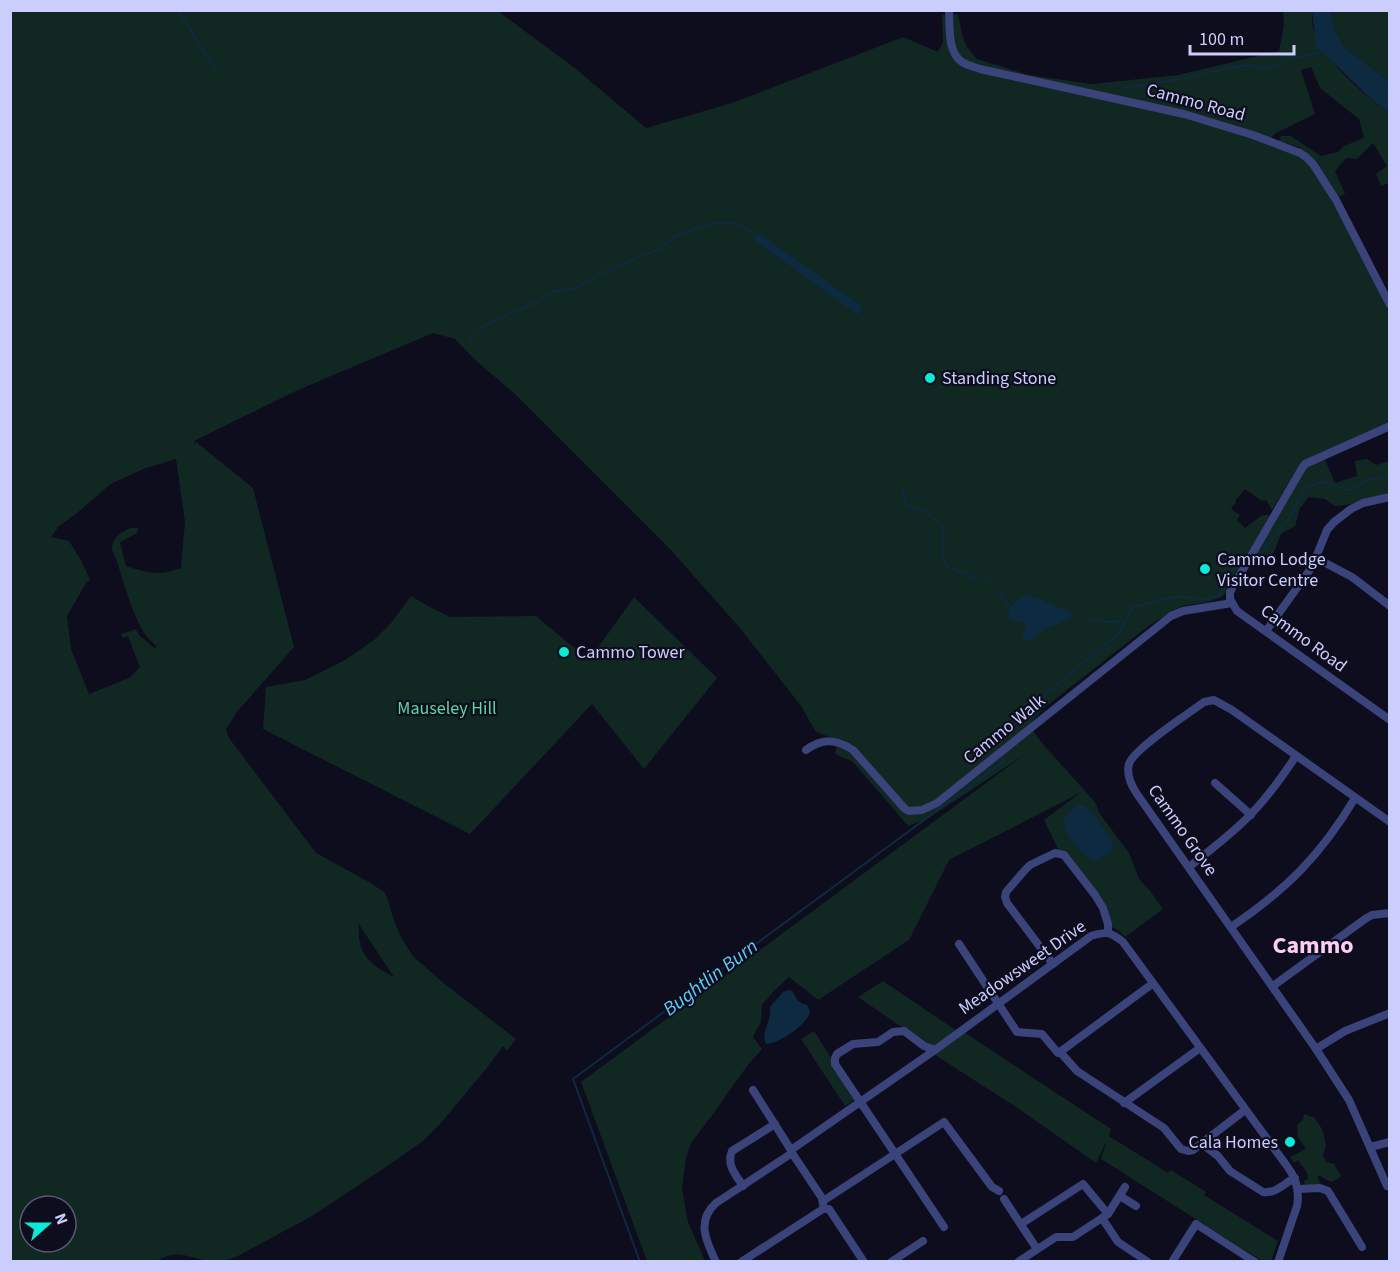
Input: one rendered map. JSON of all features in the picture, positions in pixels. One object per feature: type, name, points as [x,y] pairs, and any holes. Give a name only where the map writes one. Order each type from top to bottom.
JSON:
[{"type":"street","name":"Cammo Road","points":[[949,10],[952,45],[962,63],[980,69],[1184,114],[1278,144],[1306,157],[1336,200],[1389,305]]},
{"type":"street","points":[[1232,603],[1230,599],[1232,588],[1305,464],[1389,426]]},
{"type":"street","points":[[1266,631],[1312,567],[1327,530],[1342,514],[1363,503],[1389,498]]},
{"type":"street","points":[[1316,558],[1352,577],[1389,606]]},
{"type":"street","name":"Cammo Road","points":[[1232,603],[1237,611],[1389,720]]},
{"type":"street","name":"Cammo Walk","points":[[806,750],[821,741],[845,745],[853,750],[905,809],[914,812],[927,809],[963,783],[1171,616],[1183,611],[1232,603]]},
{"type":"street","name":"Cammo Grove","points":[[1387,1186],[1349,1100],[1273,986],[1132,786],[1129,779],[1129,765],[1135,754],[1204,702],[1214,700],[1232,710],[1389,822]]},
{"type":"street","points":[[1189,867],[1251,815],[1296,756]]},
{"type":"street","points":[[1215,782],[1251,815]]},
{"type":"street","points":[[1231,927],[1268,900],[1302,870],[1339,825],[1355,798]]},
{"type":"street","points":[[1053,964],[1007,903],[1005,897],[1006,892],[1030,865],[1055,853],[1064,855],[1103,908],[1108,933]]},
{"type":"street","points":[[1273,986],[1365,919],[1372,915],[1389,914]]},
{"type":"street","name":"Meadowsweet Drive","points":[[716,1262],[705,1235],[705,1221],[710,1209],[935,1050],[1091,936],[1101,933],[1108,933],[1123,942],[1295,1178],[1298,1189],[1297,1206],[1278,1262]]},
{"type":"street","points":[[959,944],[1017,1032],[1042,1034],[1077,1071],[1164,1128],[1181,1149],[1192,1150],[1245,1110]]},
{"type":"street","points":[[1060,1052],[1152,984]]},
{"type":"street","points":[[1316,1049],[1345,1030],[1389,1013]]},
{"type":"street","points":[[935,1050],[924,1046],[904,1031],[893,1032],[878,1042],[853,1044],[837,1054],[835,1064],[944,1227]]},
{"type":"street","points":[[1124,1103],[1200,1048]]},
{"type":"street","points":[[753,1090],[823,1205],[829,1209],[864,1262]]},
{"type":"street","points":[[741,1262],[944,1122],[992,1187],[999,1191]]},
{"type":"street","points":[[743,1186],[731,1167],[732,1151],[775,1124]]},
{"type":"street","points":[[1370,1147],[1389,1142]]},
{"type":"street","points":[[1202,1143],[1218,1156],[1230,1171],[1263,1192],[1274,1191],[1295,1178]]},
{"type":"street","points":[[1021,1224],[1083,1184],[1105,1216],[1118,1242],[1148,1262]]},
{"type":"street","points":[[1018,1262],[1056,1237],[1073,1237],[1105,1216],[1125,1187]]},
{"type":"street","points":[[1298,1189],[1320,1188],[1328,1191],[1362,1247]]},
{"type":"street","points":[[1120,1196],[1136,1206]]},
{"type":"street","points":[[1004,1199],[1037,1249]]},
{"type":"street","points":[[1172,1262],[1196,1224],[1255,1262]]},
{"type":"street","points":[[891,1262],[923,1241]]},
{"type":"green space","points":[[10,11],[498,11],[576,69],[646,128],[732,103],[903,37],[938,52],[943,42],[942,15],[958,14],[963,38],[977,59],[1029,75],[1092,84],[1178,75],[1279,51],[1284,25],[1283,11],[1312,11],[1315,34],[1329,57],[1358,87],[1389,113],[1389,183],[1381,186],[1376,174],[1387,166],[1373,143],[1357,159],[1346,158],[1335,171],[1345,194],[1339,197],[1312,158],[1299,147],[1279,141],[1281,136],[1291,136],[1321,156],[1338,152],[1344,146],[1364,138],[1359,119],[1320,88],[1311,67],[1301,70],[1315,114],[1276,133],[1266,143],[1297,155],[1310,164],[1337,210],[1389,313],[1389,422],[1301,462],[1272,510],[1266,500],[1262,501],[1245,489],[1231,509],[1240,515],[1237,520],[1245,528],[1262,515],[1270,515],[1222,597],[1208,602],[1182,606],[1151,624],[1044,708],[1029,725],[1041,742],[1095,802],[1100,814],[1129,853],[1139,879],[1163,909],[1125,937],[1112,927],[1107,907],[1067,854],[1058,849],[1044,820],[1080,793],[949,860],[909,940],[818,1000],[789,977],[762,1005],[761,1022],[753,1037],[762,1049],[691,1143],[686,1158],[682,1188],[688,1222],[705,1261],[647,1261],[581,1082],[1024,755],[929,818],[908,826],[853,762],[835,754],[838,740],[816,732],[801,706],[739,627],[670,549],[515,394],[474,359],[455,339],[433,333],[298,390],[194,441],[195,446],[195,441],[253,488],[294,647],[236,713],[226,730],[229,738],[316,853],[384,892],[403,941],[413,956],[441,981],[516,1039],[507,1051],[503,1046],[440,1124],[423,1141],[312,1216],[227,1260],[204,1260],[177,1254],[164,1257],[156,1262],[11,1261]],"holes":[[[176,459],[185,522],[181,568],[154,573],[126,566],[120,542],[137,533],[138,528],[131,528],[114,540],[112,551],[135,616],[145,635],[157,647],[154,648],[139,635],[136,629],[121,634],[123,638],[128,636],[140,667],[129,678],[89,694],[71,649],[67,616],[90,580],[69,541],[51,537],[59,526],[111,484],[143,469]],[[358,923],[394,977],[365,955],[359,940]]]},
{"type":"green space","points":[[1331,11],[1389,11],[1389,81],[1344,47],[1336,32]]},
{"type":"green space","points":[[1367,459],[1376,465],[1389,461],[1389,493],[1353,504],[1335,506],[1325,499],[1309,497],[1300,508],[1295,526],[1281,534],[1266,565],[1256,566],[1253,558],[1306,467],[1315,461],[1325,460],[1335,483],[1357,476],[1355,461]]},
{"type":"green space","name":"Mauseley Hill","points":[[411,596],[450,617],[536,616],[585,657],[597,649],[634,597],[717,678],[644,769],[592,704],[470,834],[263,729],[266,687],[305,680],[345,660],[374,640],[391,623]]},
{"type":"green space","points":[[883,981],[957,1031],[935,1050],[858,997]]},
{"type":"green space","points":[[814,1031],[857,1098],[845,1106],[801,1039]]},
{"type":"green space","points":[[962,1031],[1111,1129],[1109,1136],[1168,1173],[1171,1170],[1206,1192],[1204,1195],[1278,1241],[1271,1261],[1262,1261],[1101,1159],[1107,1140],[1096,1163],[1019,1109],[932,1053]]},
{"type":"green space","points":[[1304,1114],[1315,1118],[1323,1131],[1326,1146],[1323,1156],[1326,1162],[1334,1164],[1341,1176],[1338,1179],[1331,1182],[1320,1175],[1317,1177],[1321,1184],[1305,1185],[1304,1181],[1308,1179],[1307,1173],[1298,1160],[1294,1163],[1290,1157],[1306,1149],[1298,1137],[1297,1125],[1303,1120]]},
{"type":"water","points":[[1312,11],[1331,11],[1336,32],[1344,47],[1389,81],[1389,113],[1316,46]]},
{"type":"water","points":[[759,233],[863,307],[858,315],[754,240]]},
{"type":"water","points":[[1029,595],[1070,611],[1074,616],[1040,632],[1027,642],[1022,637],[1026,625],[1009,619],[1009,610],[1013,603]]},
{"type":"water","points":[[1080,805],[1090,810],[1113,844],[1108,854],[1095,861],[1075,844],[1064,826],[1068,813]]},
{"type":"water","points":[[792,991],[799,1002],[807,1005],[810,1012],[808,1017],[791,1033],[778,1041],[766,1044],[764,1035],[770,1007],[783,992]]},
{"type":"waterway","points":[[178,10],[215,69]]},
{"type":"waterway","points":[[1291,58],[1323,51]]},
{"type":"waterway","points":[[1123,88],[1234,67],[1252,65],[1261,69],[1276,66],[1285,59]]},
{"type":"waterway","points":[[478,331],[555,291],[575,288],[600,274],[659,249],[675,236],[713,223],[738,224],[757,236]]},
{"type":"waterway","points":[[469,342],[472,336]]},
{"type":"waterway","name":"Bughtlin Burn","points":[[1260,555],[1288,520],[1304,490],[1310,486],[1321,482],[1352,490],[1368,480],[1390,477]]},
{"type":"waterway","points":[[903,488],[905,503],[924,511],[940,523],[944,531],[943,557],[947,567],[977,579]]},
{"type":"waterway","name":"Bughtlin Burn","points":[[993,744],[990,740],[1118,634],[1132,607],[1174,598],[1211,598],[1220,593],[1229,572],[1235,569]]},
{"type":"waterway","points":[[983,580],[989,584]]},
{"type":"waterway","points":[[996,590],[1010,606]]},
{"type":"waterway","points":[[1091,619],[1107,622],[1126,621]]},
{"type":"waterway","name":"Bughtlin Burn","points":[[640,1262],[573,1079],[1004,761],[1003,759]]},
{"type":"place","name":"Standing Stone","points":[[930,378]]},
{"type":"place","name":"Cammo Lodge Visitor Centre","points":[[1205,569]]},
{"type":"place","name":"Cammo Tower","points":[[564,652]]},
{"type":"place","name":"Cala Homes","points":[[1290,1142]]},
{"type":"district","name":"Cammo","points":[[1313,945]]}]
